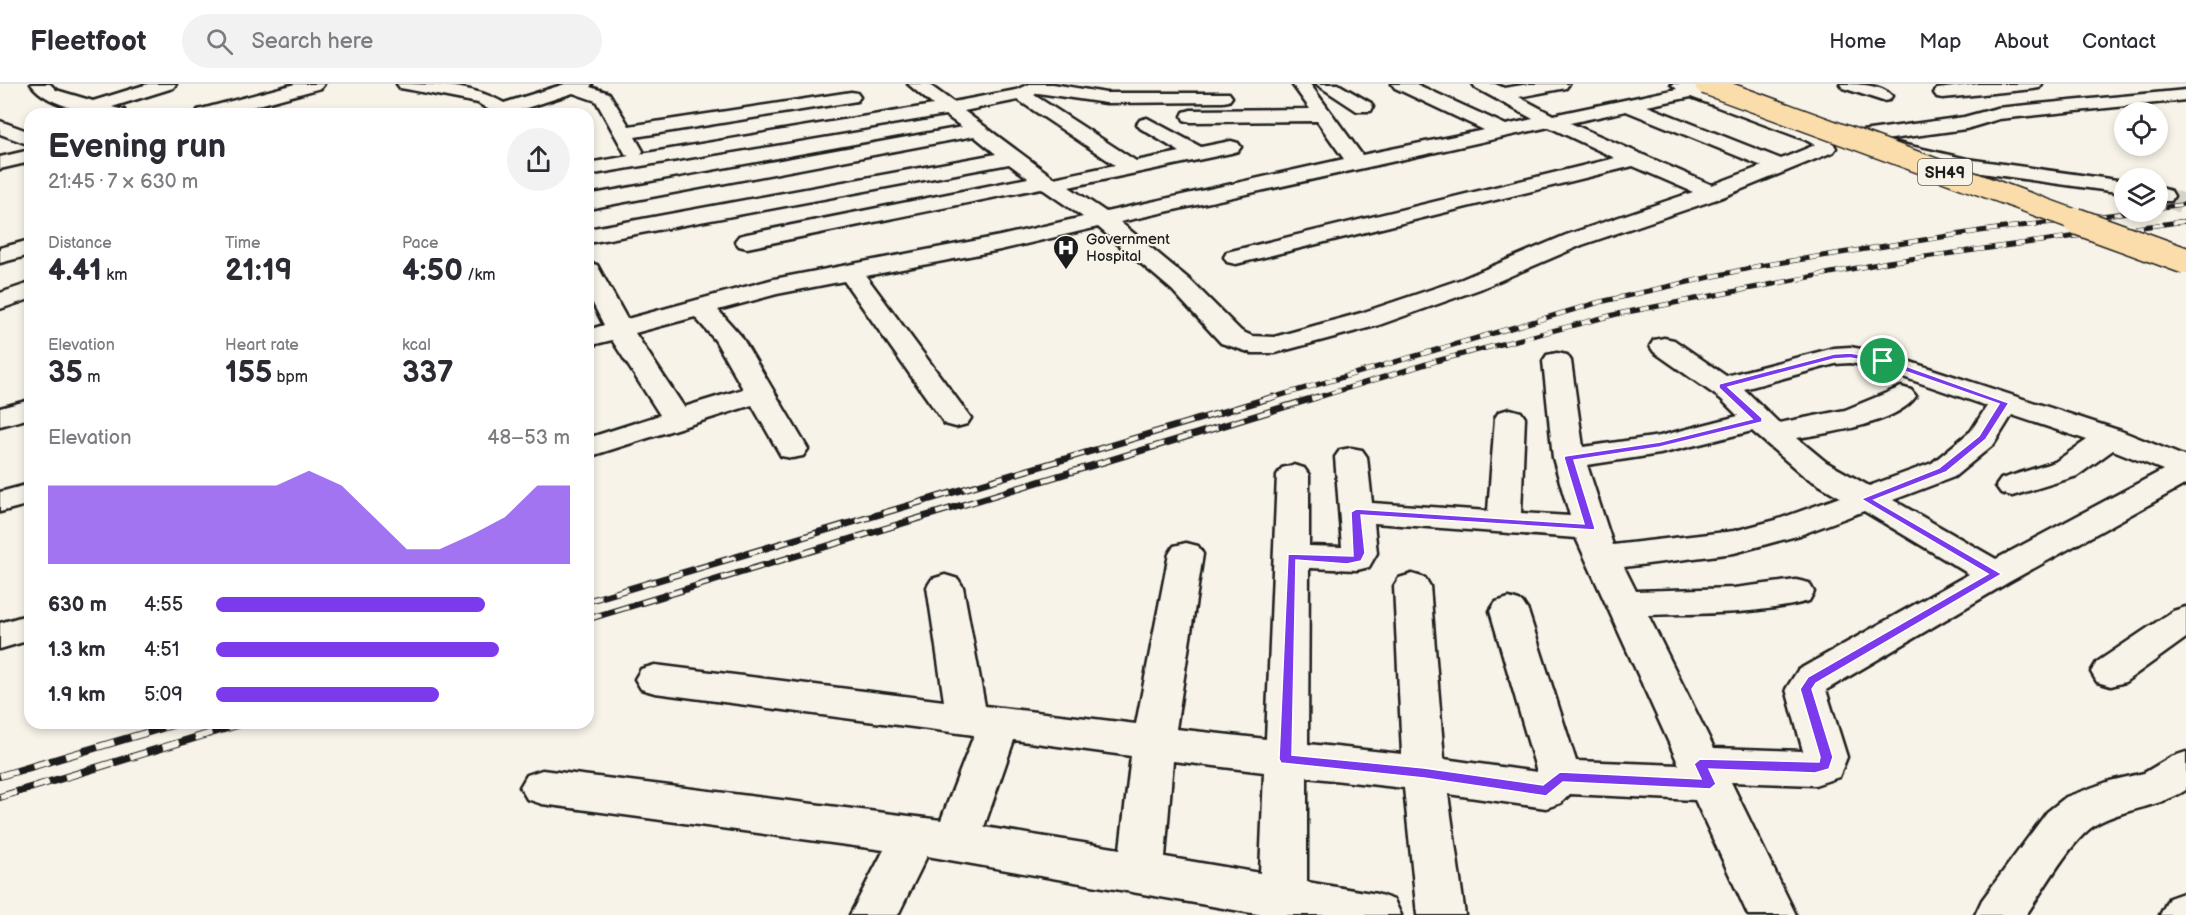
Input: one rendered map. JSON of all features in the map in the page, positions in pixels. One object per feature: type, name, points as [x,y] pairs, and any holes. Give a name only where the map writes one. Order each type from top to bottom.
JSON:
[{"type":"main road","name":"SH49","points":[[1691,86],[2186,261]]},
{"type":"street","points":[[40,84],[50,94],[96,108]]},
{"type":"street","points":[[92,107],[167,84]]},
{"type":"street","points":[[230,108],[315,84]]},
{"type":"street","points":[[406,84],[469,95],[484,99],[499,108]]},
{"type":"street","points":[[594,336],[699,306],[760,264],[850,252],[1000,243],[1103,220],[1357,163],[1625,104],[1684,94],[1691,86],[1813,136],[1825,144],[1826,148],[1712,193],[1605,229],[1471,284],[1370,319],[1275,345],[1263,346],[1240,342],[1231,337],[1174,279],[1103,220],[1011,157],[951,108],[917,84]]},
{"type":"street","points":[[1301,84],[1357,163]]},
{"type":"street","points":[[1325,84],[1364,107]]},
{"type":"street","points":[[1401,84],[1503,131]]},
{"type":"street","points":[[1482,84],[1550,121],[1712,193]]},
{"type":"street","points":[[1503,94],[1560,84]]},
{"type":"street","points":[[1721,84],[1914,154],[1959,164],[2114,186]]},
{"type":"street","points":[[1849,84],[1883,96]]},
{"type":"street","points":[[1943,93],[2033,84]]},
{"type":"street","points":[[2117,84],[2162,97]]},
{"type":"street","points":[[518,108],[580,87],[616,86]]},
{"type":"street","points":[[580,87],[606,100],[622,133],[639,160]]},
{"type":"street","points":[[1034,89],[1132,167]]},
{"type":"street","points":[[594,168],[951,108],[1034,89],[1098,97],[1148,91],[1223,97]]},
{"type":"street","points":[[622,133],[782,108],[845,90],[879,120]]},
{"type":"street","points":[[768,92],[782,108]]},
{"type":"street","points":[[1862,137],[1956,125],[1997,114],[2186,95]]},
{"type":"street","points":[[250,103],[263,108]]},
{"type":"street","points":[[1625,104],[1779,165]]},
{"type":"street","points":[[1187,116],[1323,115]]},
{"type":"street","points":[[1147,124],[1197,153]]},
{"type":"street","points":[[0,127],[24,137]]},
{"type":"street","points":[[594,201],[977,130]]},
{"type":"street","points":[[760,264],[850,252],[1047,183],[1232,147]]},
{"type":"street","points":[[594,235],[1011,157]]},
{"type":"street","points":[[0,164],[24,158]]},
{"type":"street","points":[[1236,257],[1635,159]]},
{"type":"street","points":[[802,195],[850,252],[956,418]]},
{"type":"street","points":[[720,210],[760,264]]},
{"type":"street","points":[[0,256],[24,249]]},
{"type":"street","points":[[594,281],[619,329],[676,419]]},
{"type":"street","points":[[0,301],[24,293]]},
{"type":"street","points":[[699,306],[727,336],[792,450]]},
{"type":"street","points":[[1664,346],[1722,386],[1815,469],[1996,574]]},
{"type":"street","points":[[1722,386],[1834,356],[1850,355],[1883,361],[2110,438],[2182,476]]},
{"type":"street","points":[[1557,361],[1569,458],[1596,543],[1772,915]]},
{"type":"street","points":[[594,446],[760,393]]},
{"type":"street","points":[[1569,458],[1766,426],[1837,422],[1886,406],[1901,396]]},
{"type":"street","points":[[1356,512],[1504,522],[1596,543],[1734,542],[1788,528],[1943,470],[1983,437],[2004,403]]},
{"type":"street","points":[[0,417],[24,411]]},
{"type":"street","points":[[1504,522],[1510,418]]},
{"type":"street","points":[[2012,486],[2066,469],[2110,438]]},
{"type":"street","points":[[1291,556],[1357,559],[1360,553],[1351,457]]},
{"type":"street","points":[[1283,898],[1293,475]]},
{"type":"street","points":[[655,679],[1153,743],[1424,773],[1546,791],[1560,777],[1705,774],[1815,768],[1824,765],[1827,757],[1806,689],[1812,680],[1996,574],[2182,476]]},
{"type":"street","points":[[0,502],[24,496]]},
{"type":"street","points":[[1141,872],[1153,743],[1186,554]]},
{"type":"street","points":[[1412,586],[1424,773],[1441,915]]},
{"type":"street","points":[[874,915],[935,839],[983,721],[945,587]]},
{"type":"street","points":[[1623,604],[1734,600],[1796,592]]},
{"type":"street","points":[[1509,611],[1560,777]]},
{"type":"street","points":[[2111,672],[2186,620]]},
{"type":"street","points":[[0,636],[24,629]]},
{"type":"street","points":[[1999,915],[2063,825],[2082,810],[2110,799],[2155,788],[2186,770]]},
{"type":"street","points":[[542,787],[935,839],[1141,872],[1377,915]]},
{"type":"tunnel","points":[[2168,198],[2186,205]]},
{"type":"railway","points":[[2168,206],[2186,204]]},
{"type":"railway","points":[[2050,222],[2114,214]]},
{"type":"railway","points":[[1268,399],[1600,302],[1759,266],[1980,231],[2062,221]]},
{"type":"railway","points":[[1312,399],[1436,361],[1617,314],[1888,262],[2186,221],[2177,222]]},
{"type":"railway","points":[[594,599],[1273,397]]},
{"type":"railway","points":[[594,617],[1317,397]]},
{"type":"railway","points":[[0,776],[159,729]]},
{"type":"railway","points":[[0,797],[224,729]]},
{"type":"place","name":"Government Hospital","points":[[1066,271]]},
{"type":"route","points":[[1850,355],[1883,361],[2004,403],[1983,437],[1943,470],[1866,499],[1996,574],[1812,680],[1806,689],[1827,757],[1824,765],[1815,768],[1700,764],[1710,784],[1560,777],[1546,791],[1424,773],[1286,759],[1291,556],[1357,559],[1360,553],[1356,512],[1590,528],[1569,458],[1660,445],[1759,420],[1722,386],[1834,356],[1850,355]]}]
